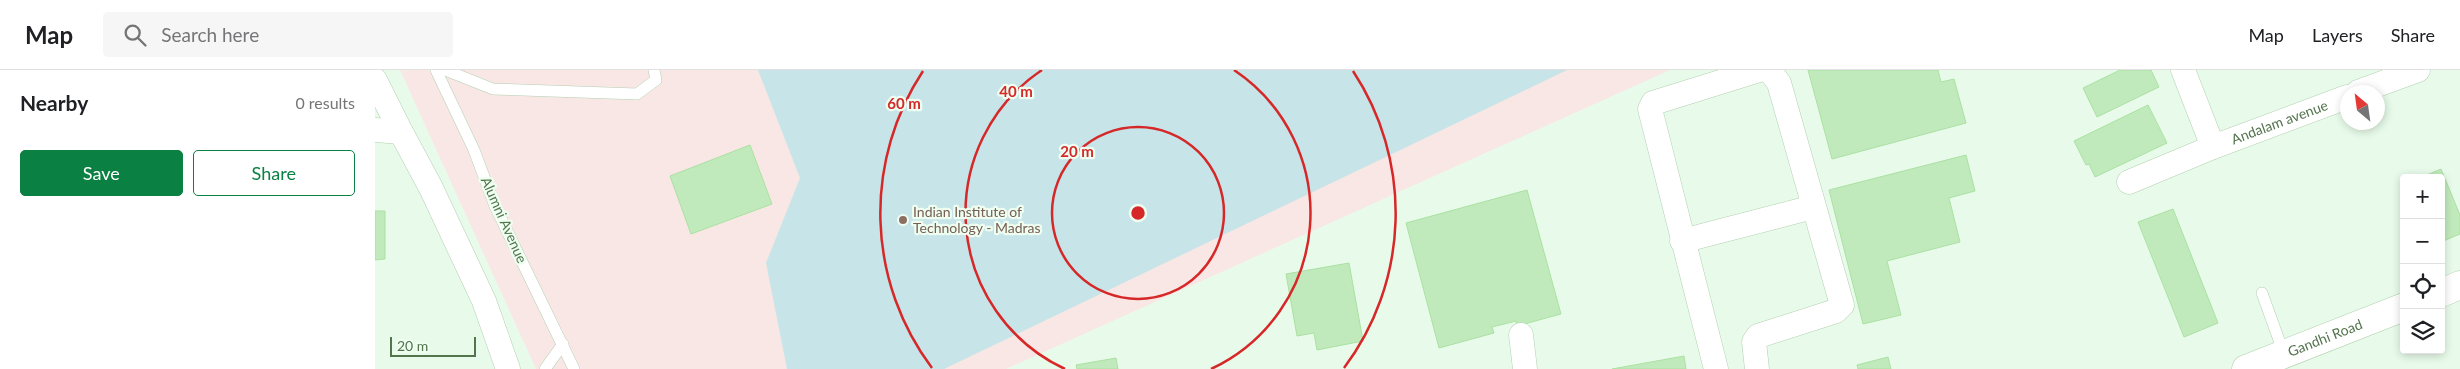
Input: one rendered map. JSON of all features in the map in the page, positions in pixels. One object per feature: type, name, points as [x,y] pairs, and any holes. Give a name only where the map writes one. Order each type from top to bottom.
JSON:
[{"type":"street","points":[[1716,369],[1650,113],[1651,106],[1653,103],[1759,70]]},
{"type":"street","points":[[1757,369],[1754,342],[1758,336],[1836,311],[1842,305],[1779,83],[1769,70]]},
{"type":"street","points":[[2183,70],[2213,147]]},
{"type":"street","points":[[2377,85],[2418,70]]},
{"type":"street","points":[[375,80],[431,188],[484,301],[508,369]]},
{"type":"street","name":"Andalam avenue","points":[[2129,182],[2213,147],[2340,99]]},
{"type":"street","points":[[375,130],[401,132]]},
{"type":"street","points":[[1682,240],[1813,207]]},
{"type":"street","points":[[2445,291],[2460,285]]},
{"type":"street","name":"Gandhi Road","points":[[2246,369],[2400,309]]},
{"type":"street","points":[[1521,335],[1525,369]]},
{"type":"lane","name":"Alumni Avenue","points":[[436,70],[474,150],[495,206],[574,369]]},
{"type":"lane","points":[[445,70],[493,89],[637,94],[656,80],[654,70]]},
{"type":"lane","points":[[2261,292],[2284,354]]},
{"type":"lane","points":[[545,369],[563,344]]},
{"type":"shaded area","name":"Indian Institute of Technology - Madras","points":[[400,70],[1670,70],[1006,369],[536,369]]},
{"type":"shaded area","points":[[758,70],[1567,70],[944,369],[787,369],[766,263],[800,178]]},
{"type":"building","points":[[1808,70],[1938,70],[1941,82],[1954,79],[1966,123],[1832,159]]},
{"type":"building","points":[[2120,70],[2151,70],[2159,87],[2097,117],[2083,88]]},
{"type":"building","points":[[2148,105],[2167,143],[2095,177],[2089,164],[2086,165],[2074,141]]},
{"type":"building","points":[[750,145],[772,204],[691,234],[670,176]]},
{"type":"building","points":[[1966,155],[1975,191],[1949,198],[1960,242],[1887,261],[1901,315],[1863,324],[1829,190]]},
{"type":"building","points":[[2441,169],[2443,174],[2429,174]]},
{"type":"building","points":[[2445,179],[2460,215],[2460,234],[2445,240]]},
{"type":"building","points":[[1527,190],[1561,314],[1517,326],[1516,321],[1492,327],[1494,333],[1439,348],[1406,223]]},
{"type":"building","points":[[2173,209],[2218,323],[2184,337],[2138,222]]},
{"type":"building","points":[[375,211],[385,211],[385,259],[375,260]]},
{"type":"building","points":[[1349,263],[1363,341],[1317,350],[1314,333],[1297,336],[1286,274]]},
{"type":"building","points":[[1684,356],[1686,369],[1612,369]]},
{"type":"building","points":[[1888,357],[1891,369],[1858,369],[1857,365]]},
{"type":"building","points":[[1116,358],[1118,369],[1077,369],[1076,365]]},
{"type":"place","name":"Indian Institute of Technology - Madras","points":[[903,220]]}]
